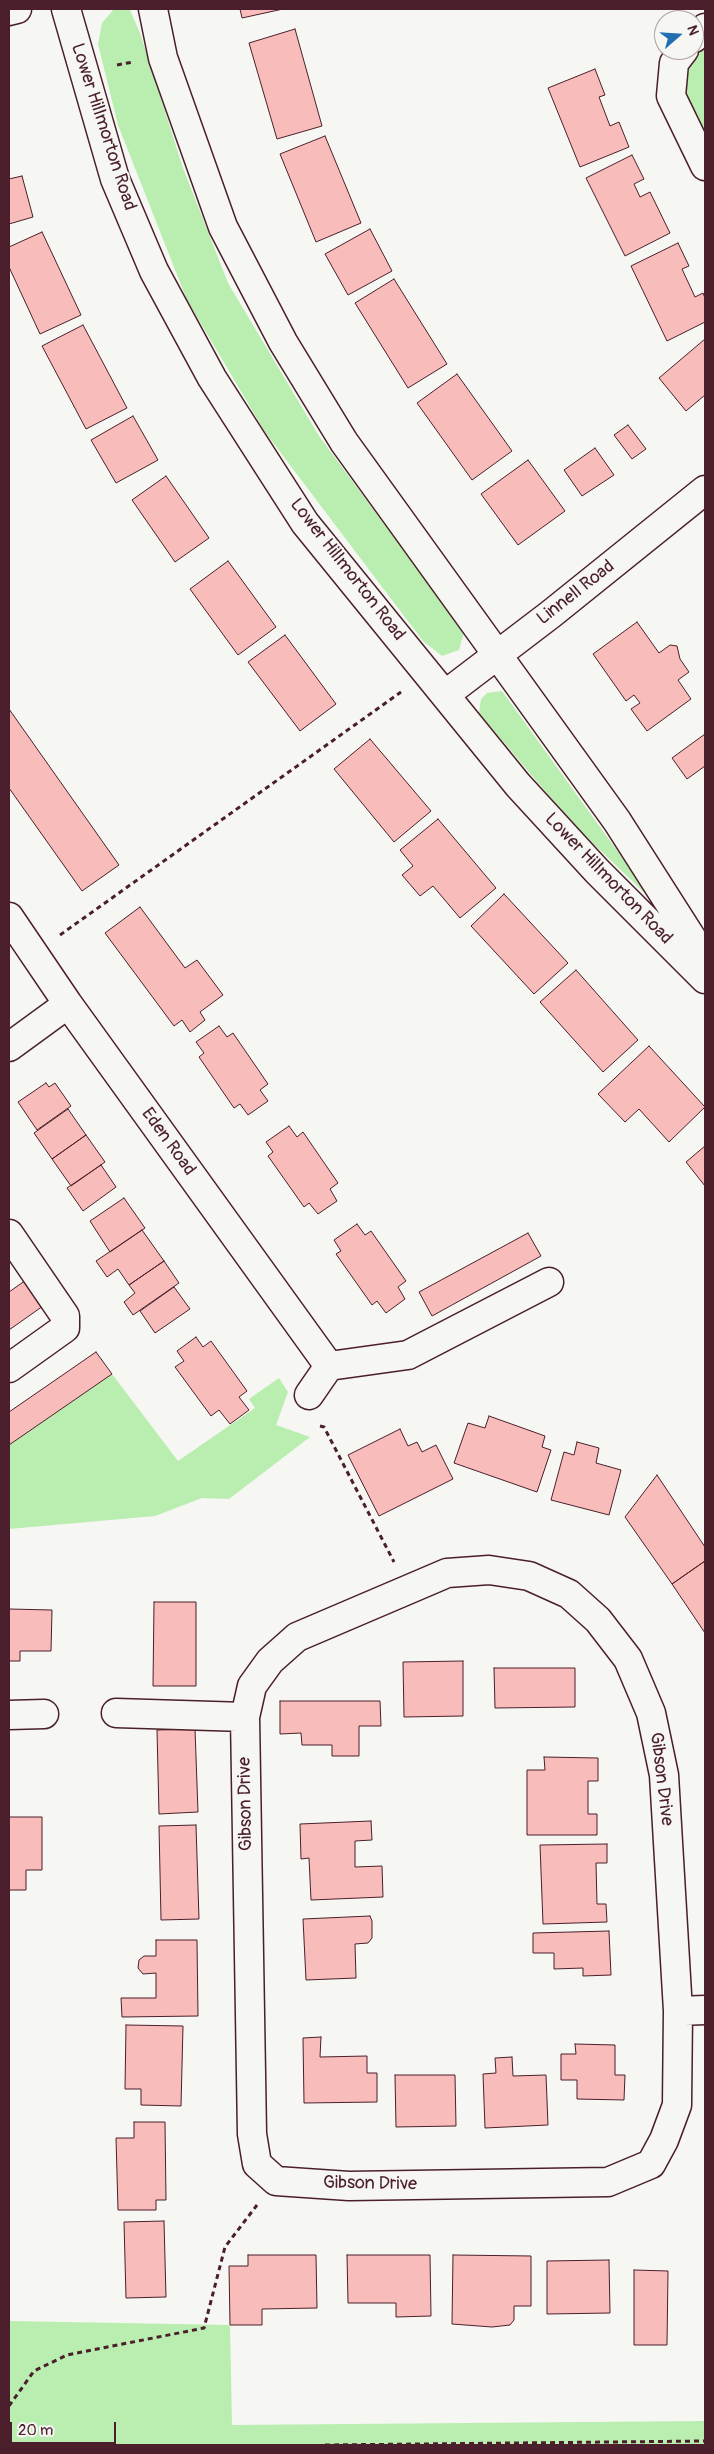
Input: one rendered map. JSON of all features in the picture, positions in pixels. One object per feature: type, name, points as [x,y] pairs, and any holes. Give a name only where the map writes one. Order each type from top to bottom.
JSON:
[{"type":"street","points":[[9,11],[17,9]]},
{"type":"street","name":"Lower Hillmorton Road","points":[[66,9],[119,188],[154,271],[212,378],[305,523],[525,792],[597,871],[705,979]]},
{"type":"street","name":"Lower Hillmorton Road","points":[[153,9],[163,58],[223,227],[283,342],[344,442],[617,821],[705,959]]},
{"type":"street","points":[[676,60],[674,63],[671,96],[705,166]]},
{"type":"street","name":"Linnell Road","points":[[446,694],[552,614],[705,490]]},
{"type":"street","name":"Eden Road","points":[[9,917],[68,1004],[329,1366]]},
{"type":"street","points":[[9,1047],[68,1004]]},
{"type":"street","points":[[9,1234],[64,1316],[65,1328],[9,1368]]},
{"type":"street","points":[[309,1395],[329,1366],[361,1360],[408,1355],[549,1282]]},
{"type":"street","name":"Gibson Drive","points":[[489,1570],[529,1576],[569,1594],[598,1620],[628,1658],[651,1713],[664,1775],[678,2011],[677,2105],[664,2140],[651,2164],[608,2182],[349,2186],[276,2181],[258,2164],[252,2134],[245,1717],[252,1686],[270,1661],[297,1637],[447,1573],[489,1570]]},
{"type":"street","points":[[9,1715],[44,1714]]},
{"type":"street","points":[[116,1714],[245,1717]]},
{"type":"street","points":[[678,2011],[705,2010]]},
{"type":"path","points":[[84,70],[163,58]]},
{"type":"path","points":[[34,954],[428,672]]},
{"type":"path","points":[[315,1424],[324,1427],[408,1590]]},
{"type":"path","points":[[9,2406],[34,2372],[66,2355],[204,2328],[225,2247],[276,2181]]},
{"type":"path","points":[[325,2445],[705,2441]]},
{"type":"green space","points":[[114,9],[130,10],[140,33],[183,168],[228,283],[319,436],[464,632],[459,650],[442,656],[423,641],[265,432],[187,300],[118,125],[98,44],[102,23]]},
{"type":"green space","points":[[704,46],[705,132],[684,93],[691,60],[704,60]]},
{"type":"green space","points":[[502,691],[654,902],[572,823],[479,713],[481,699],[487,693]]},
{"type":"green space","points":[[112,1374],[178,1461],[255,1408],[249,1399],[279,1378],[288,1392],[276,1425],[310,1437],[229,1499],[202,1498],[155,1516],[9,1529],[9,1445]]},
{"type":"green space","points":[[9,2321],[230,2325],[232,2425],[705,2421],[705,2445],[9,2445]]},
{"type":"building","points":[[240,9],[283,9],[242,18]]},
{"type":"building","points":[[295,29],[322,126],[277,139],[249,43]]},
{"type":"building","points":[[595,69],[605,95],[599,97],[610,126],[619,122],[629,147],[580,167],[548,88]]},
{"type":"building","points":[[325,136],[361,223],[316,242],[280,154]]},
{"type":"building","points":[[632,155],[644,179],[634,184],[640,197],[650,192],[670,233],[625,256],[586,178]]},
{"type":"building","points":[[22,176],[33,217],[9,224],[9,179]]},
{"type":"building","points":[[370,229],[392,271],[348,295],[325,254]]},
{"type":"building","points":[[42,232],[81,315],[40,334],[9,267],[9,247]]},
{"type":"building","points":[[678,243],[689,266],[682,269],[695,297],[703,293],[705,298],[705,322],[667,341],[631,266]]},
{"type":"building","points":[[394,279],[447,364],[408,388],[355,303]]},
{"type":"building","points":[[83,325],[127,408],[86,429],[42,346]]},
{"type":"building","points":[[705,339],[705,395],[686,411],[659,378]]},
{"type":"building","points":[[457,374],[512,451],[472,480],[417,403]]},
{"type":"building","points":[[133,416],[158,460],[116,483],[91,440]]},
{"type":"building","points":[[628,425],[646,449],[632,459],[614,435]]},
{"type":"building","points":[[595,448],[614,475],[582,496],[564,470]]},
{"type":"building","points":[[528,460],[565,511],[518,545],[481,494]]},
{"type":"building","points":[[166,476],[209,538],[175,562],[132,500]]},
{"type":"building","points":[[228,561],[276,627],[238,655],[190,589]]},
{"type":"building","points":[[637,622],[659,653],[670,645],[677,646],[680,659],[689,672],[678,680],[691,699],[647,731],[631,709],[640,703],[634,695],[626,701],[593,654]]},
{"type":"building","points":[[285,635],[336,704],[300,731],[248,662]]},
{"type":"building","points":[[9,709],[119,865],[82,891],[9,788]]},
{"type":"building","points":[[705,734],[705,766],[687,779],[672,758]]},
{"type":"building","points":[[370,739],[431,811],[394,842],[334,769]]},
{"type":"building","points":[[438,819],[496,888],[460,918],[433,886],[420,896],[402,875],[413,866],[400,850]]},
{"type":"building","points":[[504,894],[568,963],[534,994],[471,926]]},
{"type":"building","points":[[140,907],[185,968],[197,960],[223,995],[200,1012],[205,1020],[190,1032],[182,1020],[174,1026],[105,933]]},
{"type":"building","points":[[576,970],[638,1040],[603,1072],[540,1002]]},
{"type":"building","points":[[219,1026],[227,1037],[233,1033],[268,1084],[260,1090],[268,1101],[248,1115],[240,1104],[234,1108],[199,1057],[204,1053],[196,1042]]},
{"type":"building","points":[[649,1046],[705,1107],[669,1142],[639,1109],[625,1122],[598,1094]]},
{"type":"building","points":[[46,1083],[49,1087],[55,1083],[71,1106],[37,1130],[18,1102]]},
{"type":"building","points":[[68,1109],[86,1135],[52,1159],[34,1133]]},
{"type":"building","points":[[289,1126],[297,1137],[303,1132],[338,1183],[330,1189],[337,1201],[318,1214],[309,1203],[304,1207],[268,1156],[273,1152],[266,1142]]},
{"type":"building","points":[[86,1135],[105,1162],[71,1186],[52,1159]]},
{"type":"building","points":[[705,1146],[705,1186],[686,1162]]},
{"type":"building","points":[[101,1165],[116,1187],[83,1211],[67,1188]]},
{"type":"building","points":[[124,1198],[145,1228],[110,1252],[90,1221]]},
{"type":"building","points":[[357,1224],[365,1235],[371,1231],[406,1281],[398,1287],[405,1299],[386,1313],[377,1301],[372,1305],[336,1254],[341,1251],[334,1240]]},
{"type":"building","points":[[142,1230],[164,1261],[129,1285],[118,1269],[107,1277],[96,1261]]},
{"type":"building","points":[[528,1233],[541,1256],[432,1316],[419,1292]]},
{"type":"building","points":[[164,1261],[179,1283],[133,1315],[124,1302],[135,1293],[129,1285]]},
{"type":"building","points":[[26,1280],[43,1306],[9,1330],[9,1292]]},
{"type":"building","points":[[174,1287],[190,1309],[155,1333],[140,1311]]},
{"type":"building","points":[[196,1337],[203,1347],[211,1341],[247,1391],[239,1397],[249,1410],[230,1424],[219,1410],[211,1416],[175,1367],[184,1361],[177,1351]]},
{"type":"building","points":[[96,1352],[112,1374],[9,1445],[9,1412]]},
{"type":"building","points":[[489,1416],[545,1436],[542,1447],[551,1450],[537,1492],[454,1463],[468,1423],[485,1428]]},
{"type":"building","points":[[400,1429],[408,1446],[417,1442],[422,1452],[436,1445],[453,1479],[379,1516],[348,1455]]},
{"type":"building","points":[[577,1442],[599,1448],[596,1463],[621,1470],[609,1515],[551,1500],[564,1452],[574,1455]]},
{"type":"building","points":[[657,1475],[705,1547],[705,1561],[672,1584],[625,1517]]},
{"type":"building","points":[[705,1561],[705,1633],[672,1584]]},
{"type":"building","points":[[154,1602],[196,1602],[196,1686],[153,1686]]},
{"type":"building","points":[[9,1609],[52,1610],[51,1651],[20,1651],[20,1661],[9,1661]]},
{"type":"building","points":[[463,1661],[463,1716],[404,1717],[403,1662]]},
{"type":"building","points":[[494,1668],[575,1668],[575,1707],[495,1708]]},
{"type":"building","points":[[280,1701],[380,1701],[381,1726],[359,1726],[359,1756],[332,1756],[332,1745],[302,1745],[301,1733],[280,1734]]},
{"type":"building","points":[[195,1729],[198,1812],[159,1814],[157,1730]]},
{"type":"building","points":[[544,1757],[598,1758],[598,1781],[588,1781],[588,1814],[597,1814],[597,1835],[527,1835],[527,1770],[545,1770]]},
{"type":"building","points":[[9,1817],[42,1817],[42,1870],[26,1870],[26,1890],[9,1890]]},
{"type":"building","points":[[371,1821],[372,1840],[355,1841],[355,1867],[382,1866],[383,1897],[311,1900],[309,1858],[301,1859],[300,1824]]},
{"type":"building","points":[[196,1825],[199,1919],[161,1920],[159,1826]]},
{"type":"building","points":[[607,1844],[607,1863],[596,1863],[597,1904],[606,1904],[607,1922],[543,1924],[540,1845]]},
{"type":"building","points":[[370,1916],[372,1921],[372,1938],[368,1943],[355,1944],[356,1978],[306,1980],[303,1919]]},
{"type":"building","points":[[609,1931],[611,1975],[583,1976],[583,1968],[554,1969],[554,1953],[533,1953],[533,1933]]},
{"type":"building","points":[[156,1940],[197,1940],[198,2016],[122,2017],[121,1998],[156,1998],[156,1973],[143,1974],[138,1968],[139,1960],[144,1956],[156,1956]]},
{"type":"building","points":[[126,2025],[183,2026],[181,2106],[141,2105],[141,2089],[125,2089]]},
{"type":"building","points":[[321,2037],[320,2057],[367,2056],[367,2073],[377,2073],[377,2102],[304,2103],[303,2038]]},
{"type":"building","points":[[575,2044],[615,2045],[615,2075],[625,2075],[624,2100],[577,2099],[577,2080],[561,2080],[561,2054],[576,2054]]},
{"type":"building","points":[[512,2057],[513,2076],[546,2075],[548,2125],[485,2128],[483,2074],[496,2073],[495,2058]]},
{"type":"building","points":[[395,2075],[455,2075],[456,2126],[396,2127]]},
{"type":"building","points":[[134,2122],[165,2122],[166,2200],[156,2200],[156,2210],[118,2210],[116,2138],[134,2138]]},
{"type":"building","points":[[164,2221],[166,2297],[126,2298],[124,2222]]},
{"type":"building","points":[[248,2255],[316,2255],[317,2308],[262,2309],[262,2325],[230,2325],[229,2266],[248,2266]]},
{"type":"building","points":[[347,2255],[430,2255],[431,2316],[396,2317],[396,2303],[348,2303]]},
{"type":"building","points":[[453,2255],[531,2256],[531,2306],[514,2306],[514,2320],[510,2325],[492,2327],[452,2324]]},
{"type":"building","points":[[609,2260],[610,2313],[547,2314],[547,2261]]},
{"type":"building","points":[[634,2270],[668,2271],[667,2345],[634,2345]]}]
